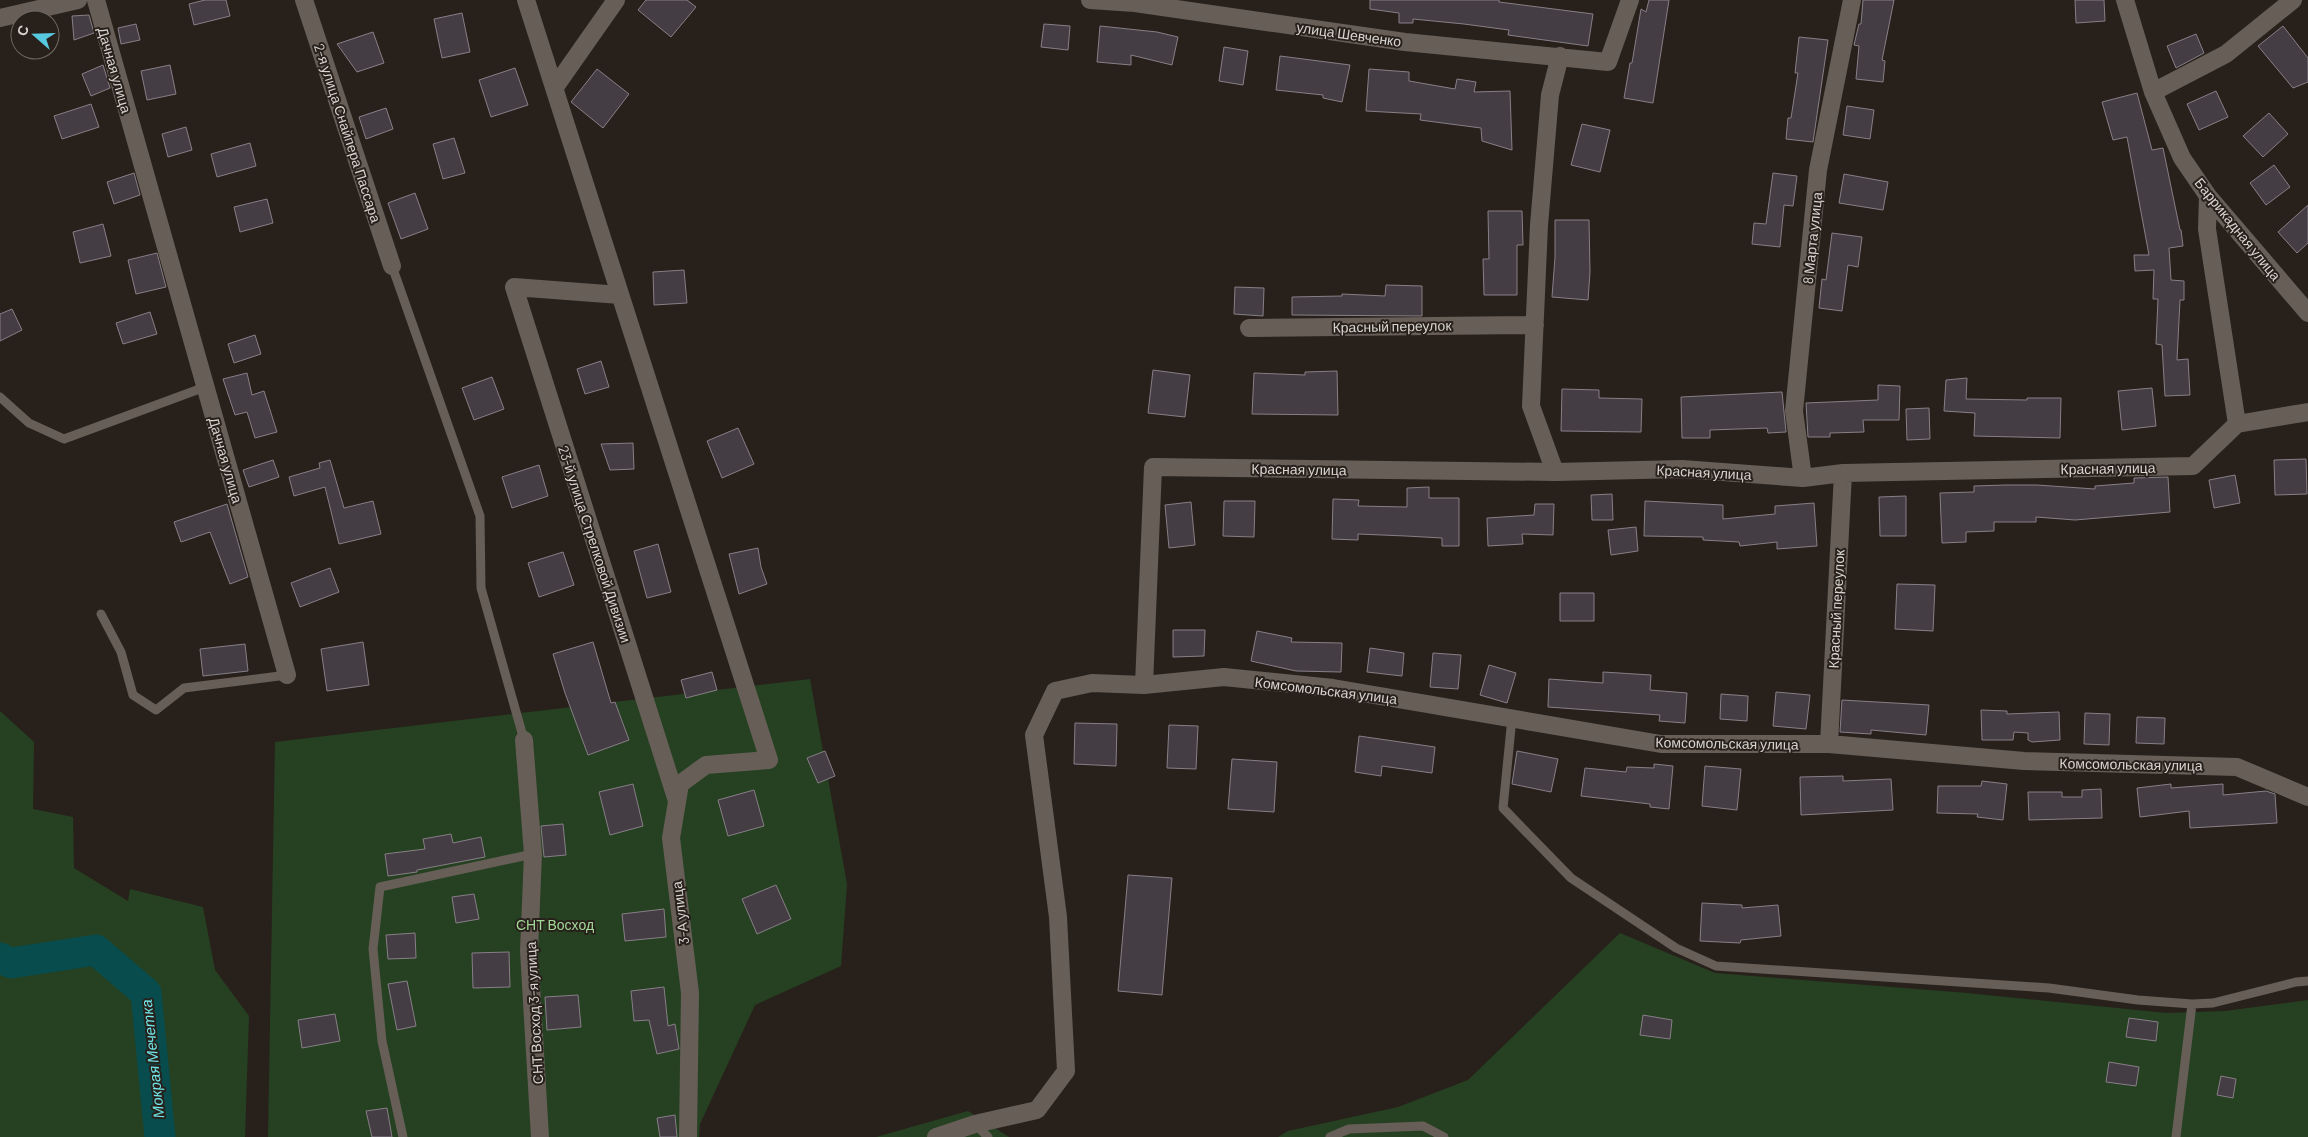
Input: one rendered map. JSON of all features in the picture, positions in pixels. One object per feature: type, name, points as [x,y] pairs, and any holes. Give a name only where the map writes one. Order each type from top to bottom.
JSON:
[{"type":"street","points":[[0,18],[78,0]]},
{"type":"street","name":"Дачная улица","points":[[96,0],[287,675]]},
{"type":"street","name":"2-я улица Снайпера Пассара","points":[[304,0],[392,266]]},
{"type":"street","points":[[526,0],[620,295]]},
{"type":"street","points":[[555,88],[616,0]]},
{"type":"street","name":"улица Шевченко","points":[[1090,0],[1135,3],[1405,42],[1608,62],[1630,0]]},
{"type":"street","name":"8 Марта улица","points":[[1803,478],[1794,410],[1815,199],[1818,170],[1852,0]]},
{"type":"street","name":"Баррикадная улица","points":[[2125,0],[2153,92],[2182,158],[2208,196],[2308,312]]},
{"type":"street","points":[[2153,92],[2226,54],[2293,0]]},
{"type":"street","points":[[1555,472],[1531,406],[1539,225],[1550,95],[1560,56]]},
{"type":"street","points":[[2208,196],[2207,229],[2237,424],[2308,412]]},
{"type":"street","name":"23-й улица Стрелковой Дивизии","points":[[620,295],[514,287],[677,801]]},
{"type":"street","name":"3-А улица","points":[[620,295],[769,760],[706,764],[680,784],[672,838],[690,993],[688,1137]]},
{"type":"street","name":"Красный переулок","points":[[1249,328],[1535,324]]},
{"type":"street","name":"Красная улица","points":[[1144,685],[1152,467],[1555,472],[1682,469],[1803,478],[1843,473],[2193,466],[2237,424]]},
{"type":"street","name":"Красный переулок","points":[[1829,744],[1843,473]]},
{"type":"street","name":"Комсомольская улица","points":[[975,1124],[1037,1110],[1066,1071],[1058,917],[1034,735],[1055,691],[1092,683],[1144,685],[1224,677],[1333,688],[1661,744],[1829,744],[2024,761],[2238,767],[2308,797]]},
{"type":"street","name":"СНТ Восход 3-я улица","points":[[524,740],[533,854],[530,951],[540,1137]]},
{"type":"street","points":[[936,1137],[975,1124]]},
{"type":"lane","points":[[392,266],[480,516],[481,588],[524,740]]},
{"type":"lane","points":[[0,397],[29,422],[64,439],[205,387]]},
{"type":"lane","name":"Дачная улица","points":[[101,614],[121,652],[133,695],[156,710],[184,688],[287,675]]},
{"type":"lane","points":[[1512,718],[1503,808],[1571,878],[1676,948],[1716,966],[2049,988],[2138,1000],[2192,1004],[2213,1003],[2296,982],[2308,981]]},
{"type":"lane","points":[[403,1137],[382,1041],[373,948],[380,887],[533,854]]},
{"type":"lane","points":[[2176,1137],[2192,1004]]},
{"type":"lane","points":[[975,1124],[988,1137]]},
{"type":"lane","points":[[1330,1137],[1349,1129],[1423,1126],[1444,1137]]},
{"type":"green space","name":"СНТ Восход","points":[[810,679],[847,884],[841,966],[755,1005],[700,1124],[699,1137],[268,1137],[275,742]]},
{"type":"green space","points":[[0,711],[34,742],[33,809],[73,817],[74,868],[128,901],[130,889],[203,907],[215,970],[249,1016],[245,1137],[0,1137]]},
{"type":"green space","points":[[1620,933],[1715,973],[1967,993],[2167,1013],[2225,1011],[2308,1000],[2308,1137],[1278,1137],[1288,1131],[1398,1107],[1468,1080]]},
{"type":"green space","points":[[968,1111],[1009,1137],[876,1137]]},
{"type":"building","points":[[205,0],[226,0],[230,16],[194,25],[189,4]]},
{"type":"building","points":[[646,0],[687,0],[696,7],[671,37],[638,10]]},
{"type":"building","points":[[1370,0],[1499,0],[1499,2],[1593,14],[1588,46],[1508,35],[1509,30],[1464,24],[1413,19],[1413,23],[1399,23],[1399,13],[1370,9]]},
{"type":"building","points":[[1649,0],[1669,0],[1653,103],[1624,98],[1641,9],[1646,12]]},
{"type":"building","points":[[1863,0],[1894,0],[1882,60],[1885,61],[1883,82],[1856,79],[1859,46],[1854,45],[1859,24],[1861,24]]},
{"type":"building","points":[[2075,0],[2104,0],[2105,21],[2076,23]]},
{"type":"building","points":[[462,13],[470,52],[442,58],[434,19]]},
{"type":"building","points":[[89,15],[94,33],[74,40],[72,16]]},
{"type":"building","points":[[136,24],[140,40],[121,44],[118,28]]},
{"type":"building","points":[[1044,24],[1070,26],[1068,50],[1041,47]]},
{"type":"building","points":[[1100,26],[1157,32],[1178,37],[1172,65],[1131,55],[1131,65],[1097,62]]},
{"type":"building","points":[[2283,26],[2308,58],[2308,82],[2293,88],[2258,46]]},
{"type":"building","points":[[373,32],[384,63],[357,72],[337,44]]},
{"type":"building","points":[[2196,34],[2204,53],[2176,68],[2167,46]]},
{"type":"building","points":[[1799,37],[1828,40],[1813,142],[1786,139],[1788,118],[1791,118],[1798,73],[1795,73]]},
{"type":"building","points":[[1224,47],[1248,51],[1243,85],[1219,81]]},
{"type":"building","points":[[1280,56],[1350,65],[1342,102],[1323,98],[1323,95],[1276,90]]},
{"type":"building","points":[[103,65],[110,88],[91,96],[82,74]]},
{"type":"building","points":[[170,65],[176,94],[147,100],[141,71]]},
{"type":"building","points":[[515,68],[528,105],[491,117],[479,80]]},
{"type":"building","points":[[597,69],[629,94],[603,128],[571,102]]},
{"type":"building","points":[[1369,69],[1409,72],[1409,81],[1455,89],[1457,79],[1476,82],[1474,92],[1510,91],[1512,150],[1482,141],[1481,128],[1420,120],[1421,114],[1366,111]]},
{"type":"building","points":[[2216,91],[2228,117],[2199,130],[2187,104]]},
{"type":"building","points":[[2137,93],[2152,150],[2163,148],[2181,230],[2183,246],[2169,248],[2171,280],[2184,281],[2184,300],[2180,300],[2177,360],[2188,359],[2190,395],[2165,396],[2162,345],[2156,344],[2158,299],[2153,299],[2154,270],[2135,271],[2134,255],[2149,255],[2127,137],[2113,140],[2102,102]]},
{"type":"building","points":[[91,104],[99,127],[62,139],[54,116]]},
{"type":"building","points":[[1847,106],[1874,110],[1870,139],[1843,135]]},
{"type":"building","points":[[386,108],[393,129],[366,139],[359,117]]},
{"type":"building","points":[[2269,113],[2288,134],[2263,157],[2243,136]]},
{"type":"building","points":[[1582,124],[1610,130],[1600,172],[1571,165]]},
{"type":"building","points":[[186,127],[192,150],[168,157],[162,134]]},
{"type":"building","points":[[454,138],[465,173],[443,179],[433,144]]},
{"type":"building","points":[[250,143],[256,166],[217,177],[211,154]]},
{"type":"building","points":[[2274,165],[2290,187],[2266,205],[2250,183]]},
{"type":"building","points":[[134,173],[140,195],[114,204],[107,182]]},
{"type":"building","points":[[1773,173],[1797,176],[1793,206],[1784,205],[1780,247],[1752,244],[1754,223],[1766,224]]},
{"type":"building","points":[[1844,174],[1888,182],[1883,210],[1839,203]]},
{"type":"building","points":[[415,193],[428,229],[401,239],[388,203]]},
{"type":"building","points":[[267,199],[273,223],[240,232],[234,207]]},
{"type":"building","points":[[2308,205],[2308,243],[2297,253],[2278,232]]},
{"type":"building","points":[[1488,211],[1522,211],[1523,245],[1517,245],[1517,295],[1484,295],[1483,259],[1489,259]]},
{"type":"building","points":[[1555,220],[1589,220],[1590,272],[1588,300],[1552,297]]},
{"type":"building","points":[[103,224],[111,256],[80,263],[73,232]]},
{"type":"building","points":[[1832,233],[1862,237],[1858,267],[1848,265],[1842,311],[1819,308],[1822,279],[1826,280]]},
{"type":"building","points":[[157,253],[166,287],[136,294],[128,260]]},
{"type":"building","points":[[684,270],[687,303],[654,305],[653,272]]},
{"type":"building","points":[[1386,285],[1422,286],[1422,316],[1292,315],[1292,297],[1342,296],[1342,294],[1385,296]]},
{"type":"building","points":[[1235,287],[1264,288],[1263,316],[1234,314]]},
{"type":"building","points":[[12,309],[22,330],[0,341],[0,314]]},
{"type":"building","points":[[150,312],[157,334],[123,344],[116,323]]},
{"type":"building","points":[[255,335],[261,354],[234,363],[228,344]]},
{"type":"building","points":[[601,361],[609,387],[585,394],[577,369]]},
{"type":"building","points":[[1153,370],[1190,375],[1185,417],[1148,413]]},
{"type":"building","points":[[1337,371],[1338,415],[1252,414],[1254,373],[1305,375],[1305,372]]},
{"type":"building","points":[[247,373],[252,395],[264,391],[277,432],[255,438],[247,412],[235,415],[223,379]]},
{"type":"building","points":[[492,377],[504,409],[474,420],[462,388]]},
{"type":"building","points":[[1967,378],[1966,399],[2027,400],[2027,398],[2061,398],[2060,438],[1974,436],[1975,413],[1944,411],[1946,380]]},
{"type":"building","points":[[1878,385],[1900,386],[1899,420],[1863,420],[1864,432],[1830,433],[1830,437],[1808,437],[1806,403],[1878,400]]},
{"type":"building","points":[[2152,388],[2156,426],[2122,430],[2118,391]]},
{"type":"building","points":[[1562,389],[1599,390],[1599,398],[1642,399],[1641,432],[1561,431]]},
{"type":"building","points":[[1782,392],[1786,432],[1768,433],[1767,428],[1710,430],[1710,438],[1682,438],[1681,397]]},
{"type":"building","points":[[1929,408],[1930,439],[1907,440],[1906,409]]},
{"type":"building","points":[[738,428],[754,464],[722,478],[707,441]]},
{"type":"building","points":[[633,443],[634,469],[610,470],[601,444]]},
{"type":"building","points":[[2306,459],[2307,494],[2275,495],[2274,460]]},
{"type":"building","points":[[273,460],[279,477],[249,487],[243,470]]},
{"type":"building","points":[[330,460],[344,508],[373,501],[381,534],[339,544],[325,487],[294,496],[289,477],[320,468],[319,463]]},
{"type":"building","points":[[539,465],[548,496],[512,508],[502,477]]},
{"type":"building","points":[[2235,475],[2240,503],[2214,508],[2209,480]]},
{"type":"building","points":[[2168,477],[2170,512],[2075,520],[2036,517],[2036,522],[1994,522],[1994,531],[1966,532],[1966,542],[1942,543],[1940,493],[1974,492],[1974,486],[2005,485],[2095,489],[2095,486],[2134,483],[2134,478]]},
{"type":"building","points":[[1429,487],[1429,498],[1459,498],[1459,546],[1442,546],[1442,538],[1406,536],[1358,534],[1358,540],[1332,539],[1333,499],[1359,500],[1358,506],[1407,507],[1407,488]]},
{"type":"building","points":[[1612,494],[1613,520],[1592,520],[1591,495]]},
{"type":"building","points":[[1906,496],[1906,536],[1880,536],[1879,497]]},
{"type":"building","points":[[1224,501],[1255,501],[1254,537],[1223,536]]},
{"type":"building","points":[[1645,501],[1723,505],[1723,519],[1775,514],[1775,506],[1814,503],[1817,546],[1777,549],[1777,542],[1740,546],[1739,542],[1703,540],[1703,537],[1644,536]]},
{"type":"building","points":[[1191,502],[1195,545],[1169,548],[1165,505]]},
{"type":"building","points":[[227,504],[248,577],[230,584],[210,532],[181,542],[174,522]]},
{"type":"building","points":[[1535,504],[1554,504],[1553,535],[1522,534],[1523,544],[1488,546],[1487,518],[1534,515]]},
{"type":"building","points":[[1636,527],[1638,551],[1611,555],[1608,530]]},
{"type":"building","points":[[658,544],[671,592],[647,598],[634,551]]},
{"type":"building","points":[[758,548],[761,567],[767,584],[739,594],[729,554]]},
{"type":"building","points":[[563,552],[574,585],[539,597],[528,563]]},
{"type":"building","points":[[330,568],[339,592],[300,607],[291,583]]},
{"type":"building","points":[[1897,584],[1935,585],[1933,631],[1895,629]]},
{"type":"building","points":[[1560,593],[1594,593],[1594,621],[1560,621]]},
{"type":"building","points":[[1173,630],[1205,630],[1204,656],[1173,657]]},
{"type":"building","points":[[1257,631],[1292,638],[1291,642],[1342,643],[1341,672],[1296,671],[1251,661]]},
{"type":"building","points":[[363,642],[369,685],[327,691],[321,649]]},
{"type":"building","points":[[593,642],[611,703],[615,702],[629,740],[588,755],[553,654]]},
{"type":"building","points":[[245,644],[248,671],[203,676],[200,649]]},
{"type":"building","points":[[1370,648],[1404,653],[1402,676],[1367,672]]},
{"type":"building","points":[[1433,653],[1461,655],[1458,689],[1430,687]]},
{"type":"building","points":[[1489,665],[1516,673],[1507,703],[1480,695]]},
{"type":"building","points":[[712,672],[717,690],[686,698],[681,680]]},
{"type":"building","points":[[1603,672],[1651,675],[1650,690],[1687,693],[1685,723],[1659,721],[1660,715],[1548,707],[1549,679],[1603,683]]},
{"type":"building","points":[[1776,692],[1810,695],[1806,729],[1773,726]]},
{"type":"building","points":[[1721,694],[1748,696],[1747,721],[1720,719]]},
{"type":"building","points":[[1842,700],[1929,705],[1926,735],[1871,730],[1871,734],[1840,732]]},
{"type":"building","points":[[1981,710],[2007,711],[2007,714],[2059,712],[2060,740],[2032,742],[2028,740],[2028,733],[2014,732],[2013,740],[1982,740]]},
{"type":"building","points":[[2085,713],[2110,714],[2109,745],[2084,744]]},
{"type":"building","points":[[2137,717],[2165,718],[2164,744],[2136,743]]},
{"type":"building","points":[[1075,723],[1117,724],[1116,766],[1074,764]]},
{"type":"building","points":[[1169,725],[1198,726],[1196,769],[1167,768]]},
{"type":"building","points":[[1359,736],[1435,747],[1432,773],[1382,766],[1381,776],[1355,772]]},
{"type":"building","points":[[825,751],[835,776],[818,783],[807,758]]},
{"type":"building","points":[[1517,751],[1558,759],[1551,792],[1512,784]]},
{"type":"building","points":[[1232,759],[1277,762],[1274,812],[1228,809]]},
{"type":"building","points":[[1654,764],[1673,766],[1669,809],[1650,807],[1650,804],[1581,796],[1585,768],[1626,772],[1627,767],[1654,768]]},
{"type":"building","points":[[1705,766],[1741,769],[1737,810],[1702,806]]},
{"type":"building","points":[[1843,776],[1843,781],[1891,779],[1893,810],[1801,815],[1800,777]]},
{"type":"building","points":[[1982,781],[2007,784],[2003,820],[1977,817],[1978,814],[1937,813],[1938,786],[1981,786]]},
{"type":"building","points":[[633,784],[643,826],[610,835],[599,792]]},
{"type":"building","points":[[2171,784],[2171,788],[2223,784],[2223,795],[2266,791],[2275,794],[2277,823],[2190,828],[2189,811],[2140,817],[2137,788]]},
{"type":"building","points":[[2101,789],[2102,818],[2029,820],[2028,792],[2062,792],[2062,797],[2082,797],[2082,790]]},
{"type":"building","points":[[754,790],[764,826],[728,836],[718,800]]},
{"type":"building","points":[[563,824],[566,855],[544,857],[541,826]]},
{"type":"building","points":[[451,834],[453,843],[481,837],[485,857],[417,870],[417,872],[388,876],[385,854],[425,849],[423,839]]},
{"type":"building","points":[[1128,875],[1172,878],[1162,995],[1118,991]]},
{"type":"building","points":[[776,885],[791,919],[757,934],[742,899]]},
{"type":"building","points":[[474,894],[479,919],[456,923],[452,897]]},
{"type":"building","points":[[1702,903],[1742,905],[1742,908],[1778,905],[1781,936],[1741,940],[1740,943],[1700,941]]},
{"type":"building","points":[[664,909],[666,937],[625,941],[622,914]]},
{"type":"building","points":[[415,933],[416,958],[388,959],[386,935]]},
{"type":"building","points":[[509,952],[510,987],[473,988],[472,953]]},
{"type":"building","points":[[407,981],[416,1026],[397,1030],[388,984]]},
{"type":"building","points":[[664,987],[668,1026],[675,1024],[679,1049],[657,1054],[649,1020],[634,1021],[631,991]]},
{"type":"building","points":[[578,995],[581,1027],[547,1030],[545,997]]},
{"type":"building","points":[[335,1014],[340,1041],[302,1048],[298,1020]]},
{"type":"building","points":[[1643,1015],[1672,1020],[1670,1039],[1640,1035]]},
{"type":"building","points":[[2129,1018],[2158,1022],[2156,1041],[2126,1037]]},
{"type":"building","points":[[2109,1062],[2139,1067],[2136,1086],[2106,1082]]},
{"type":"building","points":[[2221,1076],[2236,1079],[2233,1098],[2217,1095]]},
{"type":"building","points":[[387,1108],[392,1137],[372,1137],[366,1111]]},
{"type":"building","points":[[675,1115],[677,1137],[660,1137],[657,1118]]},
{"type":"waterway","name":"Мокрая Мечетка","points":[[0,958],[11,963],[96,950],[146,993],[160,1137]]}]
